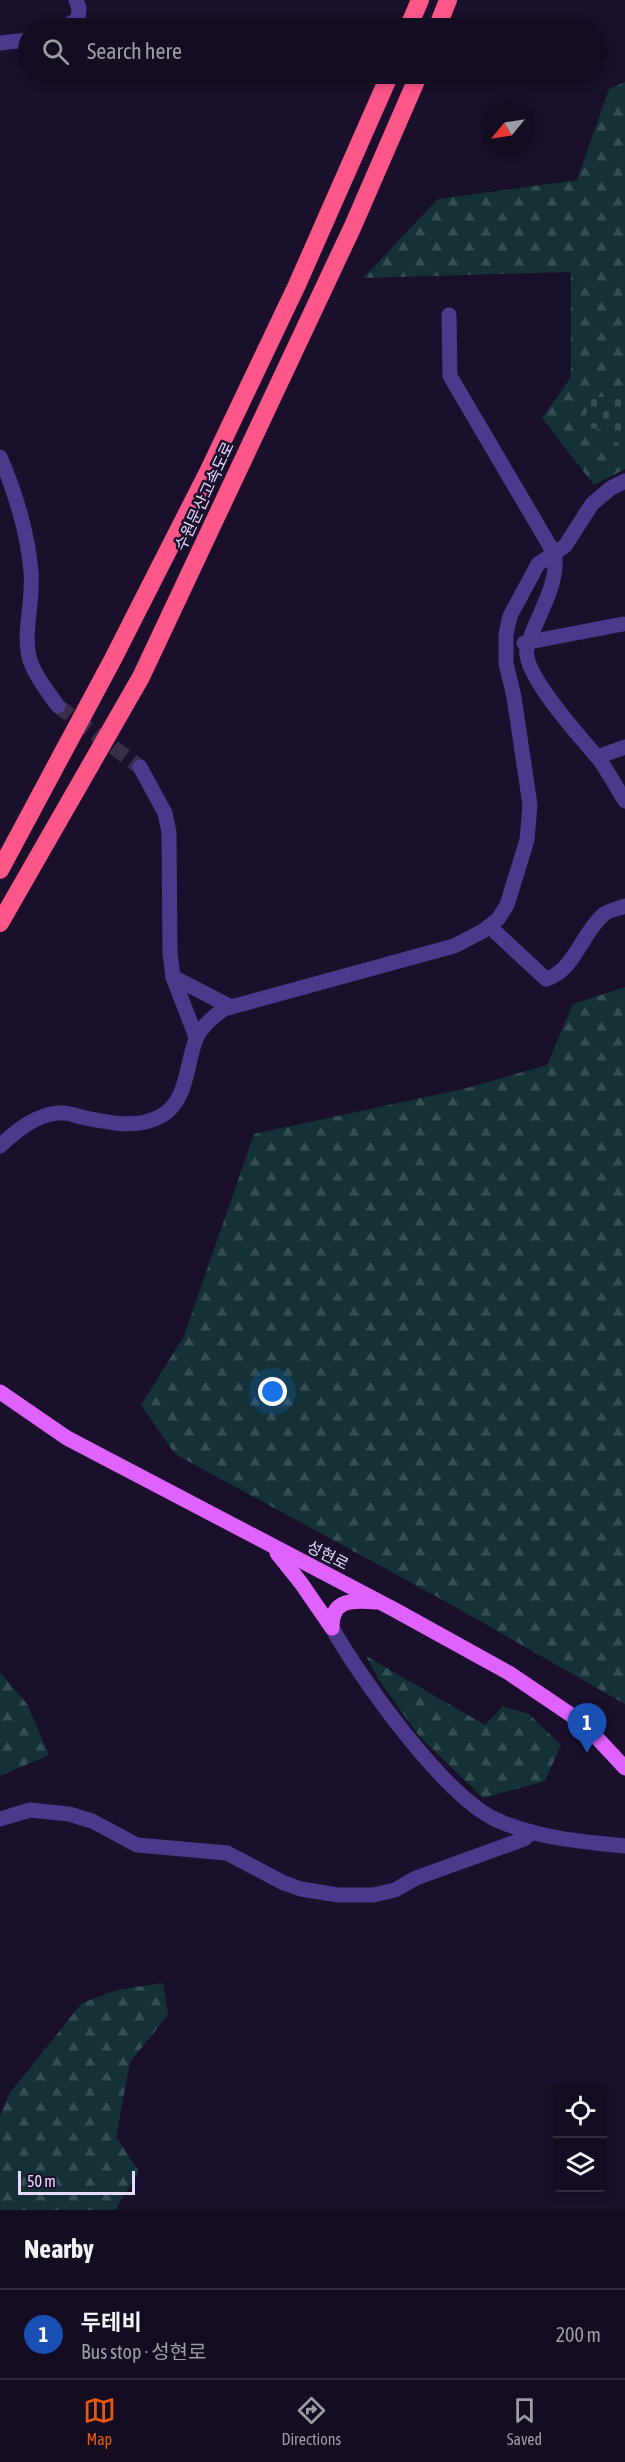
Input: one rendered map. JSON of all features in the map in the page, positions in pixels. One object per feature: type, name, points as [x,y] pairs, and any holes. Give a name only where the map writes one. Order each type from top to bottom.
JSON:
[{"type":"highway","points":[[412,18],[420,0]]},
{"type":"highway","points":[[441,18],[448,0]]},
{"type":"highway","name":"수원문산고속도로","points":[[0,870],[113,659],[213,462],[297,285],[386,84]]},
{"type":"highway","name":"수원문산고속도로","points":[[0,923],[141,677],[352,226],[414,84]]},
{"type":"main road","name":"성현로","points":[[0,1392],[66,1438],[379,1602],[509,1673],[584,1723],[625,1768]]},
{"type":"main road","points":[[271,1546],[301,1583],[332,1628]]},
{"type":"main road","points":[[332,1628],[333,1611],[342,1605],[360,1601],[379,1602]]},
{"type":"street","points":[[76,0],[79,8],[78,18]]},
{"type":"street","points":[[0,43],[18,41]]},
{"type":"street","points":[[449,315],[450,376],[554,553],[556,564],[545,608],[526,650],[528,660],[543,689],[597,757],[625,801]]},
{"type":"street","points":[[0,457],[12,483],[31,572],[32,601],[27,639],[30,662],[42,685],[58,706]]},
{"type":"street","points":[[0,1146],[24,1126],[44,1116],[60,1112],[110,1123],[139,1123],[160,1116],[177,1101],[196,1037],[213,1017],[231,1007],[454,946],[498,919],[507,905],[527,840],[530,805],[514,697],[506,663],[510,616],[538,564],[565,546],[592,504],[611,488],[625,481]]},
{"type":"street","points":[[506,646],[622,624]]},
{"type":"street","points":[[597,757],[625,747]]},
{"type":"street","points":[[140,767],[165,813],[169,832],[170,953],[173,977],[196,1037]]},
{"type":"street","points":[[489,926],[546,979],[553,977],[564,968],[603,915],[625,906]]},
{"type":"street","points":[[173,977],[231,1007]]},
{"type":"street","points":[[332,1628],[378,1698],[411,1740],[454,1788],[482,1812],[499,1821],[532,1832],[585,1842],[625,1846]]},
{"type":"street","points":[[0,1819],[30,1810],[69,1814],[92,1821],[137,1845],[227,1853],[284,1883],[301,1889],[338,1895],[373,1894],[395,1890],[416,1878],[524,1839],[532,1832]]},
{"type":"green space","points":[[625,82],[625,469],[594,485],[542,418],[571,377],[571,272],[363,278],[438,199],[577,180],[609,89]]},
{"type":"green space","points":[[625,392],[625,450],[602,431],[584,430],[590,421],[585,417],[593,397],[617,397]]},
{"type":"green space","points":[[625,987],[625,1704],[443,1600],[175,1454],[141,1405],[184,1336],[254,1134],[467,1088],[547,1065],[573,1004]]},
{"type":"green space","points":[[366,1656],[485,1725],[503,1706],[529,1714],[561,1745],[545,1781],[483,1798],[419,1736],[379,1680]]},
{"type":"green space","points":[[0,1672],[27,1704],[49,1755],[0,1776]]},
{"type":"green space","points":[[163,1983],[168,2015],[130,2062],[116,2137],[139,2172],[117,2210],[0,2210],[0,2116],[9,2094],[82,2003],[117,1990]]},
{"type":"tunnel","points":[[58,706],[140,767]]},
{"type":"place","name":"두테비","points":[[587,1753]]}]
